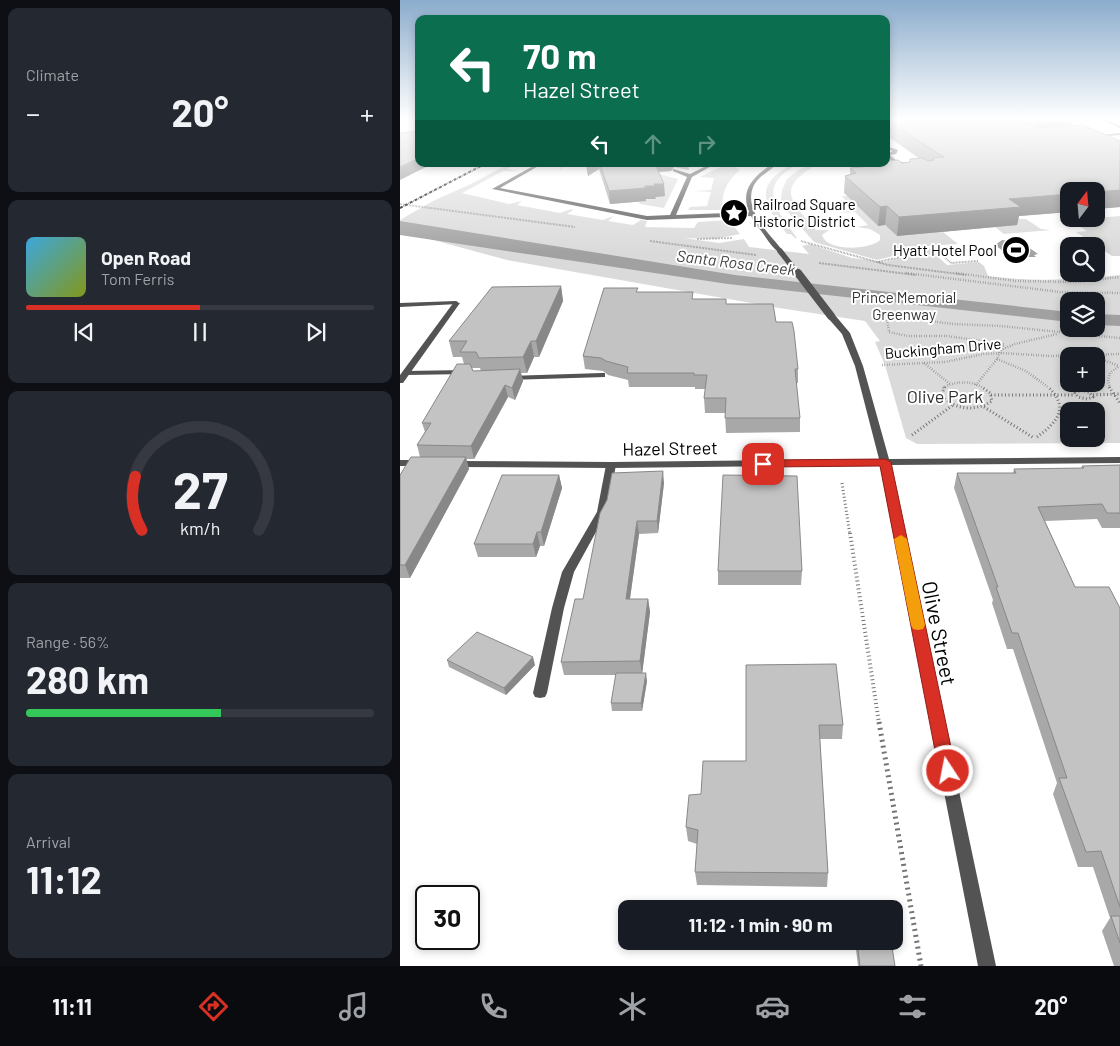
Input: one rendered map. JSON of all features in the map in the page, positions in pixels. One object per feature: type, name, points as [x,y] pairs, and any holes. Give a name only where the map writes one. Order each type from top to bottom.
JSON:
[{"type":"street","points":[[894,163],[891,166],[896,171]]},
{"type":"street","points":[[902,163],[908,164]]},
{"type":"street","points":[[534,167],[494,189],[647,218],[752,214],[747,197],[749,189],[759,175],[769,167]]},
{"type":"street","points":[[672,217],[690,176],[706,167]]},
{"type":"street","points":[[675,170],[690,176]]},
{"type":"street","name":"Olive Street","points":[[752,214],[846,333],[859,366],[885,462],[987,966]]},
{"type":"street","points":[[400,305],[456,303],[400,381]]},
{"type":"street","points":[[406,373],[477,372]]},
{"type":"street","points":[[498,379],[602,375]]},
{"type":"street","name":"Hazel Street","points":[[448,464],[611,465],[1120,460]]},
{"type":"street","points":[[400,463],[429,463]]},
{"type":"street","points":[[540,694],[558,608],[568,572],[602,512],[611,465]]},
{"type":"path","points":[[770,239],[801,241],[878,263],[919,270],[992,278],[1047,283],[1120,277]]},
{"type":"path","points":[[933,246],[951,263],[978,261]]},
{"type":"path","points":[[878,263],[909,255],[941,254]]},
{"type":"path","points":[[990,284],[992,278]]},
{"type":"path","points":[[976,385],[997,359],[1004,344],[947,336],[908,336],[888,332],[887,319],[898,317],[1060,333]]},
{"type":"path","points":[[1001,351],[1015,344],[1060,333]]},
{"type":"path","points":[[1105,337],[1120,338]]},
{"type":"path","name":"Buckingham Drive","points":[[859,366],[944,362],[1001,351],[1060,354]]},
{"type":"path","name":"Buckingham Drive","points":[[1105,355],[1120,354]]},
{"type":"path","points":[[997,359],[1034,374],[1056,395],[1060,404],[1059,418],[1049,430],[1034,438]]},
{"type":"path","points":[[1105,360],[1120,367]]},
{"type":"path","points":[[924,363],[950,384]]},
{"type":"path","points":[[1120,367],[1112,370],[1108,376],[1109,385],[1120,403]]},
{"type":"path","points":[[962,382],[976,385],[985,389],[991,395],[992,401],[984,406],[974,408],[953,405],[944,400],[941,395],[943,388],[950,384],[962,382]]},
{"type":"path","points":[[1075,395],[1076,392],[1081,390],[1092,395],[1120,394]]},
{"type":"path","points":[[991,395],[1075,395],[1087,399],[1092,398],[1092,395]]},
{"type":"path","points":[[912,435],[953,405]]},
{"type":"path","points":[[984,406],[1038,441]]},
{"type":"path","points":[[842,482],[884,757],[921,966]]},
{"type":"green space","name":"Prince Memorial Greenway","points":[[502,167],[511,167],[507,169],[517,171],[503,171],[462,193],[509,204],[522,201],[517,205],[560,213],[571,209],[573,210],[567,214],[603,220],[614,216],[608,221],[633,225],[641,220],[647,221],[645,227],[694,228],[698,222],[729,220],[740,234],[715,239],[684,238],[719,243],[744,239],[749,247],[809,254],[802,246],[810,244],[852,258],[885,262],[902,257],[937,256],[947,265],[979,262],[984,266],[988,276],[1005,278],[1060,280],[1060,282],[1105,282],[1105,276],[1120,275],[1120,443],[1105,443],[1105,402],[1060,402],[1060,443],[917,444],[906,438],[885,365],[875,342],[880,341],[865,321],[779,308],[507,260],[400,231],[400,220],[433,201]]},
{"type":"green space","points":[[720,167],[735,167],[740,170],[732,178],[724,193],[724,210],[688,210],[690,207],[707,206],[711,192],[695,191],[711,190],[714,178],[700,177]]},
{"type":"green space","points":[[788,167],[795,167],[778,180],[774,189],[774,198],[782,217],[797,238],[787,234],[772,214],[768,205],[767,188],[780,172]]},
{"type":"green space","points":[[804,167],[813,167],[796,180],[791,194],[799,210],[816,230],[829,230],[822,235],[826,241],[832,244],[849,248],[867,246],[880,240],[880,235],[870,229],[857,227],[868,225],[855,212],[840,213],[853,210],[842,196],[847,196],[878,226],[885,225],[897,236],[943,232],[958,244],[927,246],[934,253],[901,254],[877,260],[814,242],[787,211],[781,200],[782,190],[787,179]]},
{"type":"green space","points":[[658,174],[678,179],[664,208],[640,204],[639,202],[646,201]]},
{"type":"green space","points":[[1120,216],[1120,256],[1112,256],[1105,251],[1105,237],[1084,237],[1076,232],[1087,231],[1082,228],[1105,228],[1105,217]]},
{"type":"green space","points":[[1017,219],[1026,219],[1041,229],[1051,230],[1004,234],[995,227]]},
{"type":"shaded area","points":[[400,221],[735,275],[1060,311],[1060,321],[728,284],[400,235]]},
{"type":"shaded area","name":"Hyatt Hotel Pool","points":[[1002,240],[1021,242],[1038,254],[1034,255],[1036,257],[1011,257],[995,245]]},
{"type":"shaded area","points":[[1105,314],[1120,315],[1120,326],[1105,325]]},
{"type":"building","points":[[400,163],[408,163],[400,167]]},
{"type":"building","points":[[890,163],[1120,163],[1120,190],[1105,191],[1105,182],[1060,182],[1060,195],[1009,199],[1021,207],[899,217],[887,206],[880,207],[845,176],[856,173],[850,168],[890,167]]},
{"type":"building","points":[[601,167],[656,167],[664,184],[654,184],[655,186],[645,186],[645,188],[609,191]]},
{"type":"building","points":[[561,286],[536,341],[531,341],[523,357],[479,358],[476,352],[460,352],[467,341],[449,341],[492,287]]},
{"type":"building","points":[[604,288],[638,288],[636,292],[693,292],[692,299],[726,299],[726,304],[773,304],[776,322],[792,322],[798,369],[795,369],[800,418],[725,418],[726,398],[704,398],[707,375],[694,375],[694,373],[627,373],[628,367],[601,358],[583,356]]},
{"type":"building","points":[[457,364],[470,364],[473,371],[520,369],[512,388],[505,385],[471,446],[417,445],[431,423],[422,423]]},
{"type":"building","points":[[411,457],[466,457],[405,565],[400,565],[400,475]]},
{"type":"building","points":[[1120,465],[1120,513],[1107,513],[1102,504],[1038,507],[1075,587],[1109,587],[1120,608],[1120,907],[1101,851],[1086,852],[1059,778],[1067,778],[1018,633],[1012,633],[996,587],[998,587],[957,473],[1016,473],[1014,469],[1084,468],[1082,466]]},
{"type":"building","points":[[663,471],[657,521],[637,521],[626,599],[648,599],[640,661],[561,662],[575,599],[583,599],[600,513],[607,500],[612,473]]},
{"type":"building","points":[[502,475],[559,475],[541,532],[537,532],[533,544],[474,544]]},
{"type":"building","points":[[723,475],[797,476],[802,571],[718,571]]},
{"type":"building","points":[[477,632],[533,657],[504,688],[447,660]]},
{"type":"building","points":[[836,664],[843,725],[819,725],[828,873],[695,872],[698,830],[686,827],[689,795],[701,794],[703,761],[746,761],[746,665]]},
{"type":"building","points":[[616,673],[646,673],[641,703],[611,703]]},
{"type":"building","points":[[1111,916],[1120,916],[1120,943]]},
{"type":"building","points":[[858,950],[892,950],[895,966],[860,966]]},
{"type":"railway","points":[[400,208],[479,167]]},
{"type":"slow traffic","points":[[901,539],[918,625]]},
{"type":"place","name":"Railroad Square Historic District","points":[[734,213]]},
{"type":"place","name":"Hyatt Hotel Pool","points":[[1016,250]]},
{"type":"route","points":[[763,464],[885,462],[948,771]]},
{"type":"water label","name":"Santa Rosa Creek","points":[[736,262]]},
{"type":"park label","name":"Olive Park","points":[[945,396]]}]
